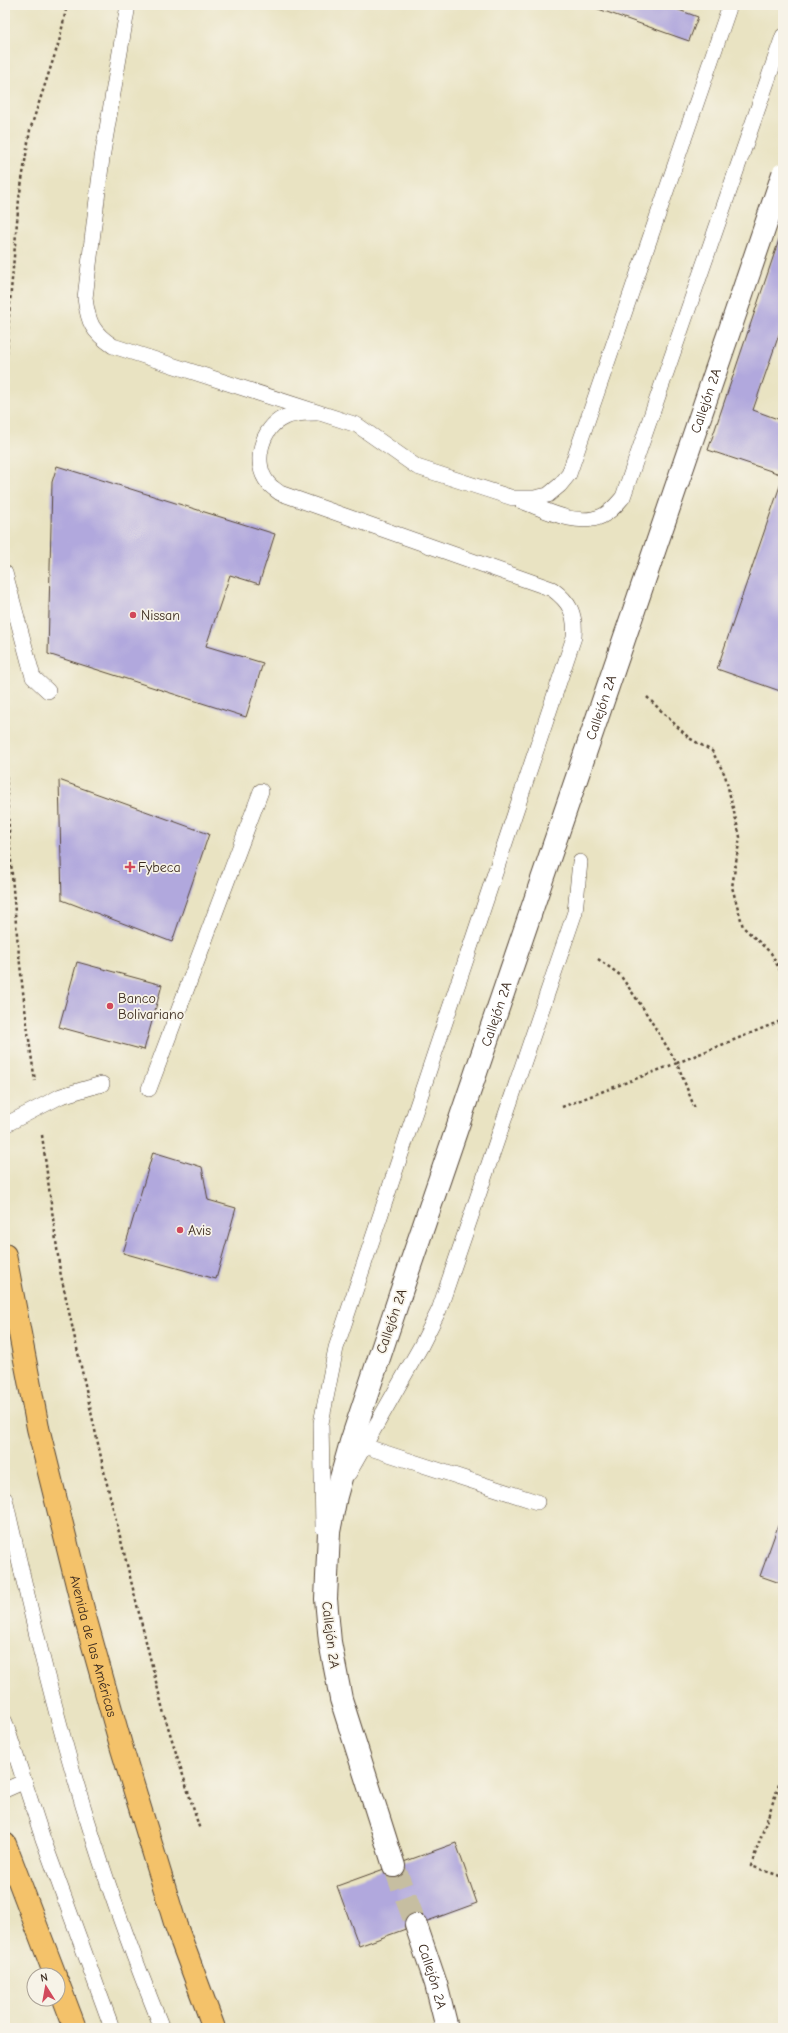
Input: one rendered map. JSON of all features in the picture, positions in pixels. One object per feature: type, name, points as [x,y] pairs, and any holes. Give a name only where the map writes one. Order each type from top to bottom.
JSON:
[{"type":"main road","name":"Avenida de las Américas","points":[[5,1254],[38,1428],[85,1617],[122,1749],[176,1926],[214,2028]]},
{"type":"main road","points":[[5,1844],[52,1967]]},
{"type":"main road","points":[[66,2004],[75,2028]]},
{"type":"street","name":"Callejón 2A","points":[[394,1866],[341,1699],[330,1642],[326,1599],[329,1532],[336,1496],[351,1442],[400,1295],[783,174]]},
{"type":"street","name":"Callejón 2A","points":[[416,1925],[436,1984],[447,2028]]},
{"type":"lane","points":[[128,5],[102,158],[85,298],[87,314],[92,326],[100,338],[113,346],[357,425],[418,467],[572,519],[587,519],[601,516],[612,509],[623,497],[783,36]]},
{"type":"lane","points":[[513,498],[534,498],[548,494],[560,485],[569,474],[730,5]]},
{"type":"lane","points":[[318,413],[297,413],[283,418],[272,426],[265,437],[259,454],[262,469],[268,483],[276,490],[288,496],[552,589],[562,596],[571,610],[575,623],[574,637],[336,1348],[321,1423],[326,1599]]},
{"type":"lane","points":[[5,573],[33,677],[48,691]]},
{"type":"lane","points":[[149,1089],[261,791]]},
{"type":"lane","points":[[336,1496],[421,1346],[439,1310],[575,912],[580,862]]},
{"type":"lane","points":[[5,1125],[61,1096],[102,1084]]},
{"type":"lane","points":[[364,1446],[537,1502]]},
{"type":"lane","points":[[5,1499],[49,1687],[89,1824],[128,1943],[162,2028]]},
{"type":"lane","points":[[5,1722],[23,1782],[112,2028]]},
{"type":"lane","points":[[5,1790],[23,1782]]},
{"type":"path","points":[[5,389],[9,314],[19,198],[30,130],[59,42],[67,5]]},
{"type":"path","points":[[647,697],[689,738],[712,752],[725,776],[740,838],[732,887],[743,927],[771,953],[783,976]]},
{"type":"path","points":[[5,746],[7,804],[16,912],[38,1107],[60,1271],[104,1472],[164,1714],[200,1830]]},
{"type":"path","points":[[598,959],[620,975],[651,1019],[677,1063],[695,1109]]},
{"type":"path","points":[[562,1107],[783,1020]]},
{"type":"path","points":[[783,1773],[751,1866],[783,1877]]},
{"type":"building","points":[[587,5],[665,5],[698,17],[689,41]]},
{"type":"building","points":[[783,228],[783,323],[753,410],[783,421],[783,475],[708,450]]},
{"type":"building","name":"Nissan","points":[[57,466],[275,534],[259,584],[230,575],[206,646],[263,663],[246,717],[48,654],[52,482]]},
{"type":"building","points":[[783,477],[783,692],[717,669]]},
{"type":"building","name":"Fybeca","points":[[59,780],[209,834],[172,942],[62,900]]},
{"type":"building","name":"Banco Bolivariano","points":[[77,962],[162,985],[144,1050],[59,1027]]},
{"type":"building","name":"Avis","points":[[153,1152],[202,1167],[208,1200],[236,1208],[216,1279],[123,1253]]},
{"type":"building","points":[[783,1512],[783,1584],[760,1576]]},
{"type":"building","points":[[456,1843],[477,1903],[359,1946],[337,1886]]},
{"type":"tunnel","points":[[394,1866],[416,1925]]},
{"type":"place","name":"Nissan","points":[[133,615]]},
{"type":"place","name":"Fybeca","points":[[130,867]]},
{"type":"place","name":"Banco Bolivariano","points":[[110,1006]]},
{"type":"place","name":"Avis","points":[[180,1230]]}]
